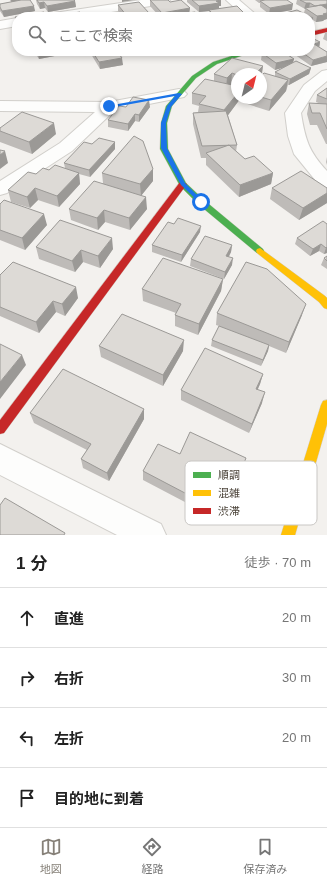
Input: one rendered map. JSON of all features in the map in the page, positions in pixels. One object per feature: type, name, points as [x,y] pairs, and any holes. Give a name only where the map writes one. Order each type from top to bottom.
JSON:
[{"type":"street","points":[[91,0],[99,10]]},
{"type":"street","points":[[86,12],[164,0]]},
{"type":"street","points":[[232,0],[247,12]]},
{"type":"street","points":[[0,25],[12,23]]},
{"type":"street","points":[[315,33],[327,30]]},
{"type":"street","points":[[237,56],[215,63],[194,77],[169,106],[164,123],[164,148],[183,184],[201,202],[239,235],[322,299],[327,305]]},
{"type":"street","points":[[327,74],[309,88],[293,113],[296,136],[303,154],[327,182]]},
{"type":"street","points":[[0,106],[109,106],[179,94]]},
{"type":"street","points":[[0,189],[66,147],[109,106]]},
{"type":"street","points":[[0,429],[183,184]]},
{"type":"street","points":[[310,461],[327,406]]},
{"type":"street","points":[[0,459],[150,535]]},
{"type":"street","points":[[288,535],[291,525]]},
{"type":"building","points":[[30,0],[34,6],[2,11],[0,7],[0,4]]},
{"type":"building","points":[[37,0],[75,1],[47,6],[44,2],[39,3]]},
{"type":"building","points":[[150,0],[168,0],[170,2],[181,0],[190,8],[168,12],[161,12]]},
{"type":"building","points":[[192,0],[221,0],[216,1],[219,3],[199,6]]},
{"type":"building","points":[[287,0],[293,4],[270,8],[260,1]]},
{"type":"building","points":[[300,0],[327,0],[327,4],[315,6]]},
{"type":"building","points":[[139,2],[148,12],[124,12],[118,5]]},
{"type":"building","points":[[321,5],[327,9],[327,13],[323,14],[325,15],[317,16],[315,12],[311,12],[305,8]]},
{"type":"building","points":[[237,6],[243,12],[211,12],[209,10]]},
{"type":"building","points":[[297,10],[301,12],[289,12]]},
{"type":"building","points":[[315,40],[320,42],[315,44]]},
{"type":"building","points":[[315,45],[327,52],[327,56],[313,60],[307,56],[315,56]]},
{"type":"building","points":[[95,56],[121,56],[122,58],[99,62]]},
{"type":"building","points":[[266,56],[290,56],[294,59],[276,63]]},
{"type":"building","points":[[232,58],[263,66],[261,68],[231,68],[231,74],[227,78],[214,74]]},
{"type":"building","points":[[296,61],[311,68],[290,79],[275,72]]},
{"type":"building","points":[[267,74],[288,80],[271,100],[267,99]]},
{"type":"building","points":[[205,79],[231,85],[231,101],[224,110],[199,104],[206,96],[192,93]]},
{"type":"building","points":[[327,88],[327,99],[317,95]]},
{"type":"building","points":[[133,97],[149,100],[139,115],[135,114],[128,124],[108,120],[119,106],[126,107]]},
{"type":"building","points":[[309,103],[327,104],[327,129],[320,113],[312,113]]},
{"type":"building","points":[[226,111],[237,145],[202,146],[193,113]]},
{"type":"building","points":[[22,112],[54,123],[29,142],[0,131],[0,128]]},
{"type":"building","points":[[134,136],[143,141],[153,169],[140,184],[102,173]]},
{"type":"building","points":[[99,138],[115,142],[89,170],[64,163],[84,142],[92,144]]},
{"type":"building","points":[[229,145],[245,159],[254,156],[273,173],[240,185],[206,153]]},
{"type":"building","points":[[0,150],[5,151],[0,155]]},
{"type":"building","points":[[55,165],[79,173],[57,196],[35,188],[27,197],[8,190],[28,172],[36,174],[43,168],[49,170]]},
{"type":"building","points":[[301,171],[327,188],[327,193],[303,208],[272,188]]},
{"type":"building","points":[[94,181],[146,197],[129,218],[104,210],[97,218],[69,209]]},
{"type":"building","points":[[4,200],[44,214],[22,238],[0,230],[0,204]]},
{"type":"building","points":[[178,218],[201,226],[182,255],[152,245],[168,222],[174,224]]},
{"type":"building","points":[[60,220],[112,238],[98,256],[81,250],[72,261],[36,247]]},
{"type":"building","points":[[323,221],[327,224],[326,248],[321,244],[313,249],[297,238]]},
{"type":"building","points":[[205,236],[232,245],[226,256],[233,258],[225,272],[191,259]]},
{"type":"building","points":[[163,258],[223,279],[199,324],[175,315],[181,304],[142,289]]},
{"type":"building","points":[[13,262],[76,287],[62,304],[53,301],[36,322],[0,307],[0,275]]},
{"type":"building","points":[[246,262],[267,269],[306,304],[289,342],[217,313]]},
{"type":"building","points":[[122,314],[184,340],[163,375],[99,346]]},
{"type":"building","points":[[219,326],[269,345],[263,360],[212,340]]},
{"type":"building","points":[[0,344],[22,355],[0,382]]},
{"type":"building","points":[[205,348],[263,374],[256,389],[265,392],[252,424],[181,390]]},
{"type":"building","points":[[63,369],[144,409],[107,473],[81,459],[91,444],[30,413]]},
{"type":"building","points":[[190,432],[246,458],[245,461],[185,461],[185,493],[143,471],[158,444],[180,454]]},
{"type":"building","points":[[5,498],[65,533],[64,535],[0,535],[0,505]]},
{"type":"traffic: fast","points":[[237,56],[215,63],[194,77],[169,106],[164,123],[164,149],[183,184],[201,202],[260,251]]},
{"type":"traffic: slow","points":[[260,251],[322,299],[327,305]]},
{"type":"traffic: slow","points":[[310,461],[327,405]]},
{"type":"traffic: slow","points":[[288,535],[291,525]]},
{"type":"traffic: jam","points":[[315,33],[327,30]]},
{"type":"traffic: jam","points":[[0,429],[183,184]]},
{"type":"route","points":[[109,106],[179,94],[169,106],[164,123],[164,148],[183,184],[201,202]]}]
